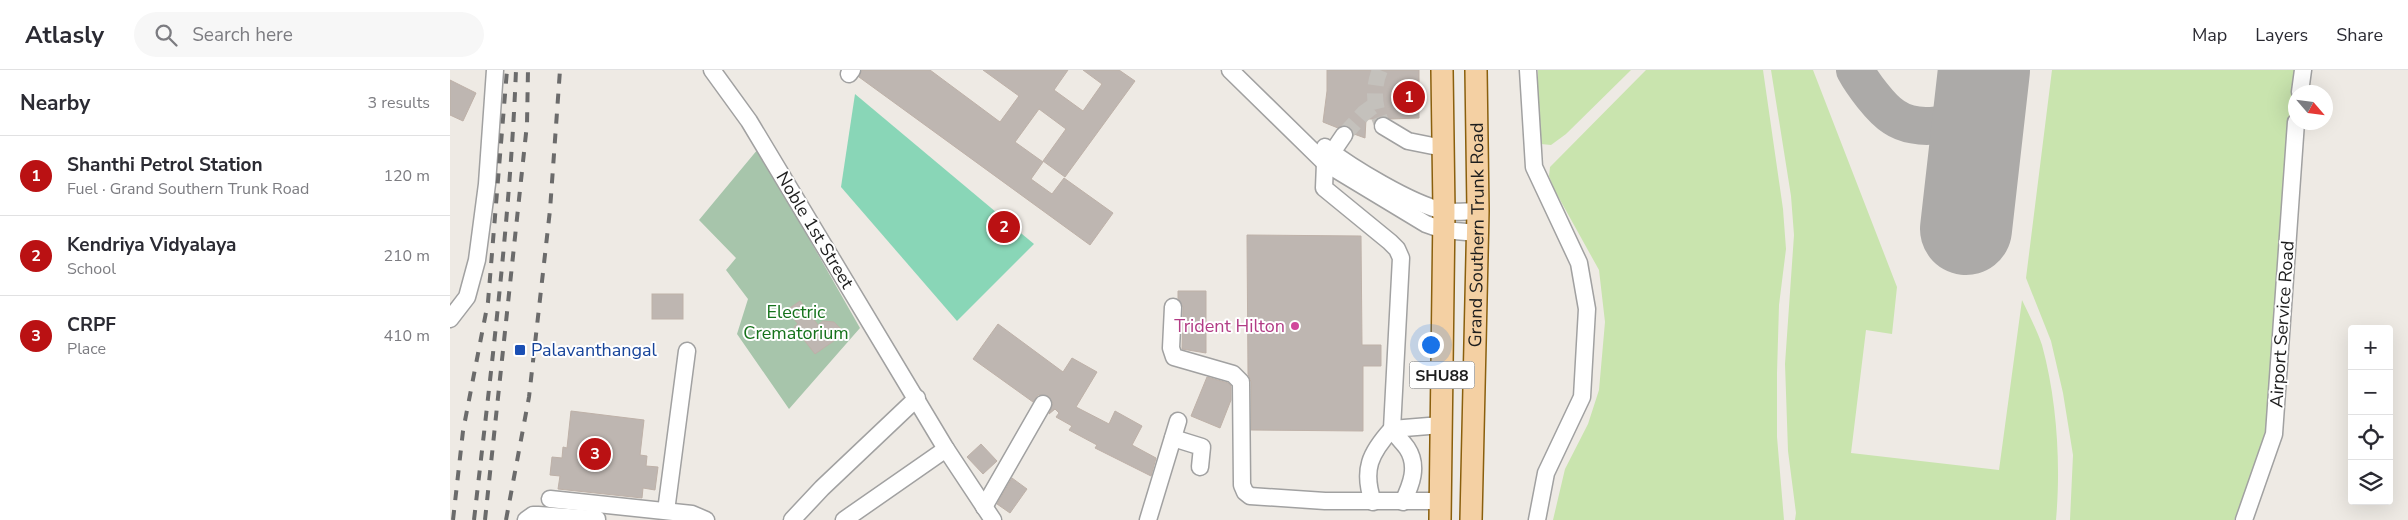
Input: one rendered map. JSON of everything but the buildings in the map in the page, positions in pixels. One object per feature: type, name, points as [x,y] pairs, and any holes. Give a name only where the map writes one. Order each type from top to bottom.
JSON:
[{"type":"main road","name":"Grand Southern Trunk Road","points":[[1440,511],[1444,221],[1442,70]]},
{"type":"main road","name":"Grand Southern Trunk Road","points":[[1471,520],[1478,233],[1476,70]]},
{"type":"street","points":[[450,319],[467,297],[477,260],[487,184],[495,70]]},
{"type":"street","name":"Noble 1st Street","points":[[712,70],[749,121],[946,449],[988,514]]},
{"type":"street","points":[[1230,70],[1329,158],[1426,224],[1478,211]]},
{"type":"street","points":[[1244,70],[1329,158]]},
{"type":"street","points":[[1528,70],[1534,167],[1579,263],[1588,309],[1582,398],[1546,473],[1537,520]]},
{"type":"street","points":[[2301,85],[2303,70]]},
{"type":"street","points":[[1383,126],[1408,142],[1443,148]]},
{"type":"street","name":"Airport Service Road","points":[[2244,520],[2274,434],[2295,130]]},
{"type":"street","points":[[1344,135],[1329,158],[1324,188],[1390,242],[1397,249],[1400,258],[1392,429],[1374,451],[1370,464],[1367,483],[1373,502]]},
{"type":"street","points":[[1444,221],[1478,233]]},
{"type":"street","points":[[1173,306],[1171,348],[1174,357],[1233,374],[1242,382],[1242,485],[1245,492],[1250,496],[1325,501],[1404,502],[1440,511]]},
{"type":"street","points":[[666,511],[687,351]]},
{"type":"street","points":[[792,520],[822,488],[917,398]]},
{"type":"street","points":[[988,514],[1043,404]]},
{"type":"street","points":[[1148,520],[1178,420]]},
{"type":"street","points":[[1392,429],[1441,425]]},
{"type":"street","points":[[1392,429],[1408,450],[1414,474],[1404,502]]},
{"type":"street","points":[[1173,438],[1202,448],[1200,467]]},
{"type":"street","points":[[844,520],[946,449]]},
{"type":"street","points":[[550,499],[692,514],[706,520]]},
{"type":"street","points":[[526,520],[533,515],[597,520]]},
{"type":"green space","points":[[1538,70],[1631,70],[1566,134],[1551,145],[1541,144],[1537,136]]},
{"type":"green space","points":[[1646,70],[1763,70],[1783,209],[1786,249],[1779,305],[1777,373],[1777,437],[1784,520],[1553,520],[1565,469],[1588,424],[1599,390],[1605,322],[1599,270],[1554,189],[1549,176],[1550,167]]},
{"type":"green space","points":[[1771,70],[1813,70],[1897,287],[1892,334],[1866,330],[1851,453],[1999,470],[2022,300],[2042,345],[2051,388],[2058,455],[2056,520],[1795,520],[1796,513],[1788,451],[1785,364],[1794,235],[1791,196]]},
{"type":"green space","points":[[2052,70],[2307,70],[2300,85],[2288,85],[2288,130],[2295,130],[2269,415],[2259,456],[2234,520],[2070,520],[2073,455],[2063,393],[2051,341],[2026,278]]},
{"type":"green space","points":[[855,94],[1034,244],[957,321],[841,187]]},
{"type":"green space","name":"Electric Crematorium","points":[[758,149],[860,328],[789,409],[737,334],[748,299],[726,270],[736,258],[699,220]]},
{"type":"taxiway","points":[[1855,70],[1883,108],[1903,122],[1914,125],[1937,125],[1959,119],[1975,105],[1982,91]]},
{"type":"runway","points":[[1966,229],[1984,70]]},
{"type":"tunnel","points":[[1380,70],[1377,77],[1375,98],[1383,126]]},
{"type":"tunnel","points":[[1344,135],[1364,113],[1376,104]]},
{"type":"railway","points":[[453,520],[463,431],[488,302],[507,70]]},
{"type":"railway","points":[[474,520],[505,239],[516,70]]},
{"type":"railway","points":[[485,520],[527,124],[528,70]]},
{"type":"railway","points":[[506,520],[529,397],[550,210],[560,70]]},
{"type":"place","name":"Shanthi Petrol Station","points":[[1409,97]]},
{"type":"place","name":"Kendriya Vidyalaya","points":[[1004,227]]},
{"type":"place","name":"Trident Hilton","points":[[1295,326]]},
{"type":"place","name":"Palavanthangal","points":[[520,350]]},
{"type":"place","name":"CRPF","points":[[595,454]]}]
